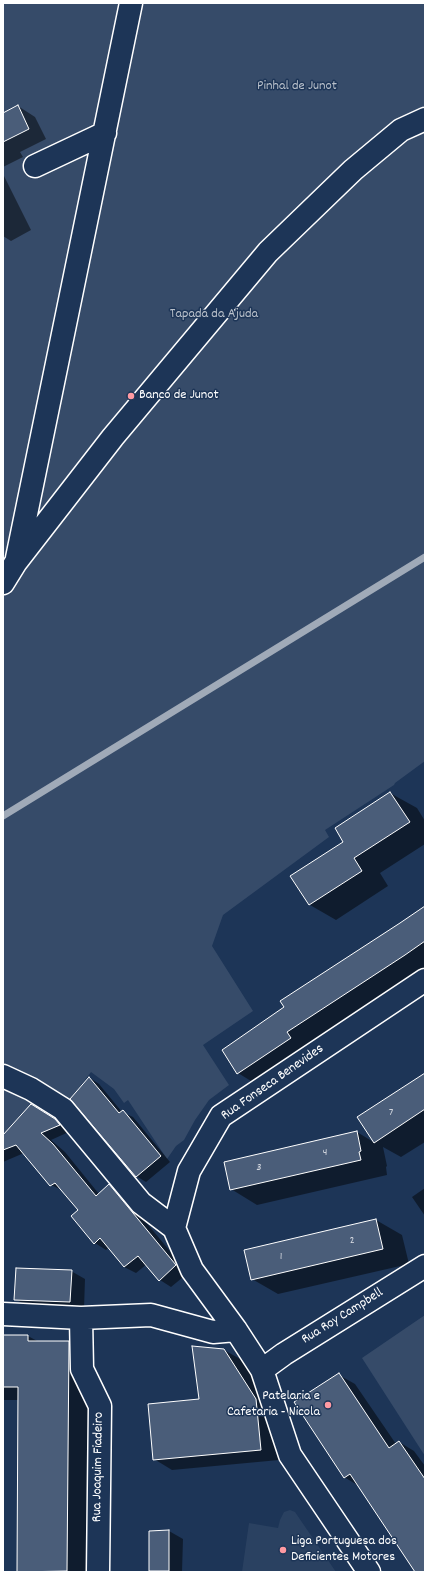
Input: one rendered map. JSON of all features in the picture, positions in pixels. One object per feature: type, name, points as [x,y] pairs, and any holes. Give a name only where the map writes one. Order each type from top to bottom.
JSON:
[{"type":"street","points":[[16,562],[131,3]]},
{"type":"street","points":[[3,583],[16,562],[113,437],[268,252],[354,170],[401,130],[425,119]]},
{"type":"street","points":[[35,166],[104,133]]},
{"type":"street","name":"Rua Fonseca Benevides","points":[[174,1228],[189,1171],[221,1116],[425,980]]},
{"type":"street","points":[[3,1060],[9,1079],[31,1089],[63,1109],[141,1203],[174,1228],[192,1270],[236,1330],[262,1370],[290,1455],[369,1572]]},
{"type":"street","name":"Rua Roy Campbell","points":[[262,1370],[284,1354],[425,1266]]},
{"type":"street","points":[[3,1314],[81,1318],[151,1315],[213,1332],[236,1330]]},
{"type":"street","name":"Rua Joaquim Fiadeiro","points":[[81,1318],[82,1368],[100,1406],[98,1572]]},
{"type":"shaded area","name":"Liga Portuguesa dos Deficientes Motores","points":[[290,1510],[295,1512],[336,1572],[242,1572],[249,1523],[278,1528],[284,1512]]},
{"type":"green space","name":"Tapada da Ajuda","points":[[3,3],[425,3],[425,761],[394,785],[325,830],[329,837],[223,915],[212,946],[253,1011],[203,1045],[229,1085],[209,1100],[195,1120],[184,1140],[176,1146],[167,1159],[128,1100],[124,1103],[114,1089],[91,1072],[46,1131],[3,1150]]},
{"type":"green space","points":[[425,1315],[425,1456],[362,1358]]},
{"type":"building","points":[[18,105],[29,129],[3,142],[3,113]]},
{"type":"building","points":[[390,792],[410,822],[354,858],[362,871],[309,905],[290,876],[343,842],[335,828]]},
{"type":"building","points":[[425,906],[425,941],[287,1032],[291,1038],[237,1074],[222,1050],[284,1007],[280,1001]]},
{"type":"building","points":[[425,1073],[425,1109],[374,1143],[357,1117]]},
{"type":"building","points":[[89,1077],[119,1113],[123,1110],[161,1156],[136,1177],[70,1099]]},
{"type":"building","points":[[31,1104],[55,1119],[60,1125],[41,1133],[53,1144],[96,1196],[109,1184],[176,1265],[159,1281],[138,1256],[124,1267],[100,1238],[94,1244],[71,1216],[78,1210],[55,1183],[50,1186],[16,1145],[3,1150],[3,1135]]},
{"type":"building","points":[[357,1131],[361,1151],[359,1152],[361,1160],[230,1190],[224,1162]]},
{"type":"building","points":[[376,1219],[383,1249],[251,1280],[244,1250]]},
{"type":"building","points":[[16,1268],[72,1270],[70,1302],[14,1300]]},
{"type":"building","points":[[3,1335],[28,1335],[28,1341],[69,1341],[67,1571],[17,1572],[18,1387],[3,1387]]},
{"type":"building","points":[[192,1346],[224,1349],[256,1399],[261,1450],[153,1460],[148,1404],[199,1399]]},
{"type":"building","points":[[339,1373],[389,1448],[399,1441],[425,1479],[425,1572],[415,1572],[350,1474],[344,1478],[294,1402]]},
{"type":"building","points":[[169,1530],[169,1571],[149,1571],[149,1531]]},
{"type":"waterway","points":[[3,816],[425,557]]},
{"type":"place","name":"Banco de Junot","points":[[131,396]]},
{"type":"place","name":"Patelaria e Cafetaria - Nicola","points":[[328,1405]]},
{"type":"place","name":"Liga Portuguesa dos Deficientes Motores","points":[[283,1550]]},
{"type":"park label","name":"Pinhal de Junot","points":[[297,87]]}]
